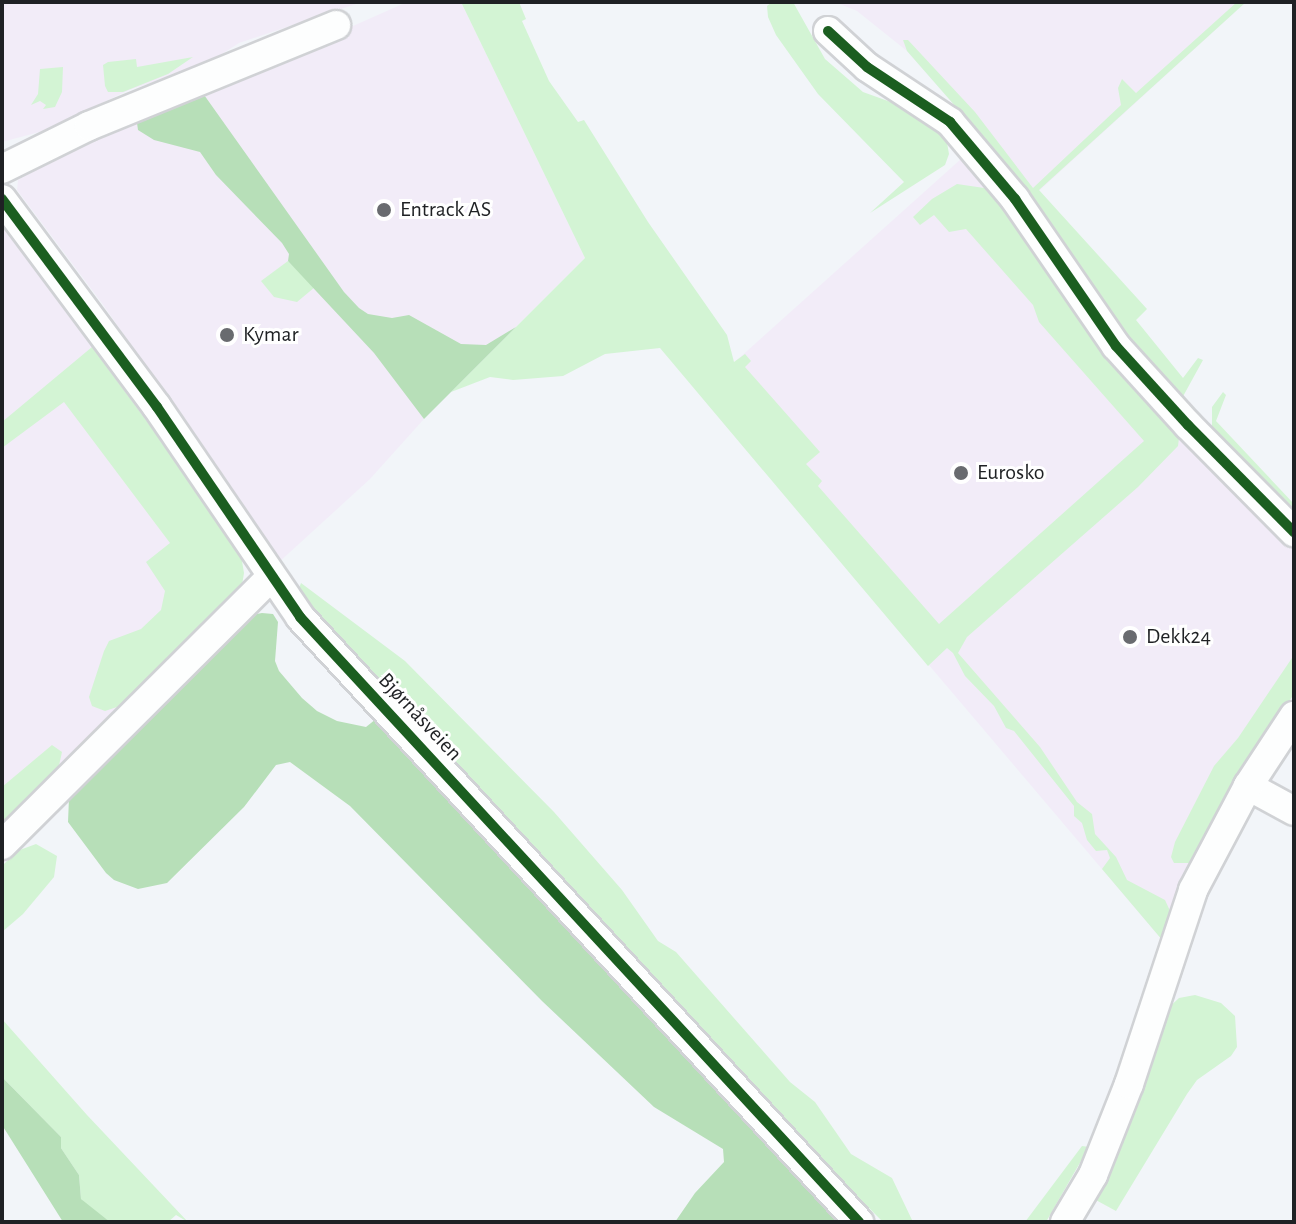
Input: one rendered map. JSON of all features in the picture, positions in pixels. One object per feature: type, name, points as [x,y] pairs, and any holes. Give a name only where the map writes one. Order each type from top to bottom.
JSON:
[{"type":"street","points":[[2,169],[89,126],[336,25]]},
{"type":"street","points":[[828,31],[867,67],[950,122],[1015,199],[1116,346],[1188,425],[1294,532]]},
{"type":"street","name":"Bjørnåsveien","points":[[2,199],[157,407],[263,558],[271,577],[300,617],[859,1222]]},
{"type":"street","points":[[2,845],[271,577]]},
{"type":"street","points":[[1065,1222],[1093,1175],[1129,1084],[1193,890],[1248,786],[1294,716]]},
{"type":"street","points":[[1248,786],[1294,811]]},
{"type":"shaded area","points":[[2,2],[362,2],[239,43],[205,65],[129,90],[43,131],[2,142]]},
{"type":"shaded area","points":[[407,2],[461,2],[585,258],[424,419],[370,479],[277,564],[252,521],[104,306],[17,190],[18,180],[63,155]]},
{"type":"shaded area","points":[[835,2],[1246,2],[1029,200],[984,139],[907,51],[857,11]]},
{"type":"shaded area","points":[[961,159],[991,189],[1179,438],[1294,548],[1294,694],[1216,816],[1191,863],[1163,941],[699,394]]},
{"type":"shaded area","points":[[2,226],[225,527],[244,573],[242,585],[2,827]]},
{"type":"green space","points":[[461,2],[519,2],[526,19],[522,21],[549,81],[578,122],[584,120],[648,222],[727,335],[734,362],[745,354],[751,361],[745,367],[820,452],[806,464],[822,481],[818,486],[939,624],[1144,441],[1039,322],[1033,305],[966,229],[949,232],[934,215],[920,225],[913,217],[932,199],[957,184],[991,189],[1179,438],[1178,446],[1138,487],[967,637],[958,653],[1040,747],[1077,802],[1092,814],[1095,834],[1116,857],[1127,880],[1165,900],[1171,913],[1163,941],[1102,869],[1110,858],[1107,850],[1096,851],[1087,840],[1082,823],[1074,816],[1074,806],[1014,731],[1006,728],[994,706],[965,676],[953,653],[947,648],[928,666],[660,348],[605,354],[563,376],[513,380],[490,377],[451,392],[585,258]]},
{"type":"green space","points":[[772,2],[793,2],[825,59],[863,92],[910,109],[937,126],[946,137],[949,154],[945,165],[870,213],[904,182],[818,94],[776,35],[768,17],[767,6]]},
{"type":"green space","points":[[1237,2],[1246,2],[1039,190],[1147,309],[1136,320],[1183,378],[1198,358],[1203,360],[1181,400],[1117,326],[984,139],[907,51],[903,40],[908,40],[975,112],[1033,188],[1121,105],[1118,88],[1122,79],[1136,93]]},
{"type":"green space","points":[[193,57],[168,74],[123,92],[108,92],[105,86],[103,65],[108,62],[136,59],[137,67]]},
{"type":"green space","points":[[63,67],[62,92],[55,107],[43,109],[46,105],[40,101],[31,105],[38,94],[40,69]]},
{"type":"green space","points":[[202,92],[344,292],[359,308],[368,314],[392,318],[409,315],[461,344],[486,345],[516,327],[424,419],[374,353],[288,261],[289,254],[282,243],[216,175],[200,152],[154,140],[138,130],[137,123]]},
{"type":"green space","points":[[288,261],[315,287],[297,302],[274,297],[261,281]]},
{"type":"green space","points":[[92,347],[225,527],[241,555],[244,573],[242,585],[120,706],[105,711],[92,706],[89,697],[104,651],[109,641],[141,629],[161,610],[165,591],[146,562],[170,543],[64,402],[2,448],[2,422]]},
{"type":"green space","points":[[1223,392],[1226,395],[1216,421],[1294,504],[1294,517],[1212,432],[1212,407]]},
{"type":"green space","points":[[301,583],[405,661],[554,812],[622,890],[658,941],[676,952],[790,1082],[815,1102],[851,1154],[892,1178],[913,1222],[883,1222],[861,1200],[330,632],[297,594]]},
{"type":"green space","points":[[273,614],[278,622],[275,661],[279,671],[302,698],[317,711],[337,721],[366,727],[376,719],[844,1222],[675,1222],[695,1193],[724,1162],[723,1149],[654,1107],[542,1001],[350,806],[290,762],[276,765],[244,807],[167,883],[138,889],[114,880],[106,873],[68,822],[69,798],[247,616]]},
{"type":"green space","points":[[1294,655],[1294,694],[1236,780],[1191,863],[1174,863],[1171,857],[1175,842],[1214,766],[1238,738]]},
{"type":"green space","points":[[52,745],[62,752],[58,770],[2,826],[2,787]]},
{"type":"green space","points":[[36,844],[57,856],[54,877],[23,914],[2,932],[2,866],[17,851]]},
{"type":"green space","points":[[1195,995],[1221,1003],[1235,1016],[1237,1047],[1231,1056],[1197,1080],[1116,1211],[1094,1199],[1131,1121],[1165,1011],[1179,998]]},
{"type":"green space","points":[[2,1019],[188,1222],[176,1215],[168,1222],[110,1222],[88,1207],[81,1199],[79,1175],[61,1148],[61,1137],[2,1077]]},
{"type":"green space","points":[[2,1077],[61,1137],[61,1148],[79,1175],[81,1199],[110,1222],[63,1222],[2,1125]]},
{"type":"green space","points":[[1082,1146],[1089,1147],[1046,1222],[1025,1222]]},
{"type":"cycle path","points":[[828,31],[867,67],[950,122],[1015,199],[1116,346],[1188,425],[1294,532]]},
{"type":"cycle path","points":[[2,199],[157,407],[300,617],[859,1222]]},
{"type":"place","name":"Entrack AS","points":[[384,210]]},
{"type":"place","name":"Kymar","points":[[227,335]]},
{"type":"place","name":"Eurosko","points":[[961,473]]},
{"type":"place","name":"Dekk24","points":[[1130,637]]}]
